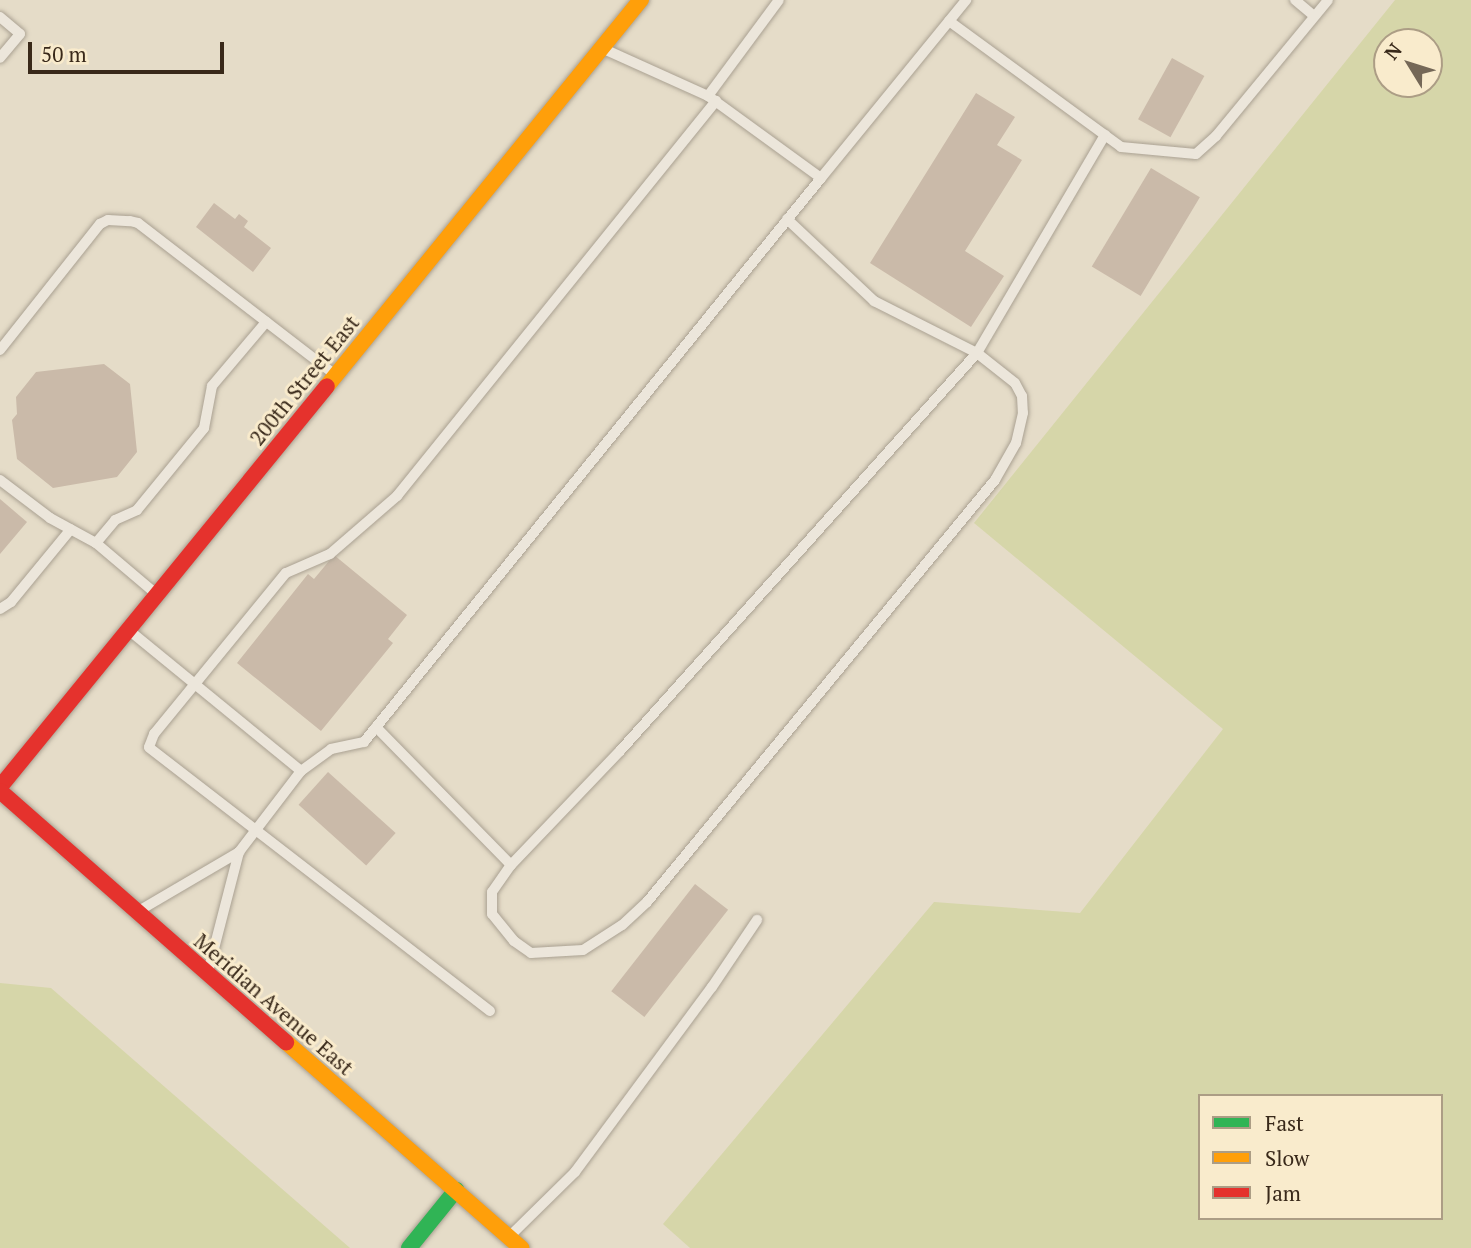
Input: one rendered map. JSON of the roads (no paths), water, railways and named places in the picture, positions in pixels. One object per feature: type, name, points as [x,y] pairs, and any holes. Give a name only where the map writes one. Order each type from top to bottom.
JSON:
[{"type":"street","name":"200th Street East","points":[[0,789],[641,0]]},
{"type":"street","name":"Meridian Avenue East","points":[[0,789],[515,1243]]},
{"type":"street","points":[[409,1248],[456,1190]]},
{"type":"lane","points":[[490,1011],[149,747],[154,734],[286,573],[330,554],[397,496],[712,99],[779,0]]},
{"type":"lane","points":[[137,912],[239,852],[301,771],[331,749],[364,742],[966,0]]},
{"type":"lane","points":[[1295,0],[1314,16]]},
{"type":"lane","points":[[948,21],[1121,147],[1196,154],[1216,136],[1328,0]]},
{"type":"lane","points":[[0,17],[20,34],[0,58]]},
{"type":"lane","points":[[602,48],[712,99],[821,178]]},
{"type":"lane","points":[[787,219],[874,301],[977,353],[1015,383],[1022,396],[1023,413],[1016,443],[995,480],[647,902],[621,925],[583,950],[531,953],[514,941],[492,914],[492,892],[511,865],[629,740],[977,353],[1105,135]]},
{"type":"lane","points":[[0,350],[100,224],[108,220],[138,223],[335,375]]},
{"type":"lane","points":[[96,543],[115,520],[137,510],[204,428],[212,386],[267,322]]},
{"type":"lane","points":[[0,480],[96,543],[157,594]]},
{"type":"lane","points":[[0,609],[11,602],[71,529]]},
{"type":"lane","points":[[129,629],[301,771]]},
{"type":"lane","points":[[376,727],[511,865]]},
{"type":"lane","points":[[207,973],[239,852]]},
{"type":"lane","points":[[515,1243],[575,1172],[712,987],[757,920]]}]
